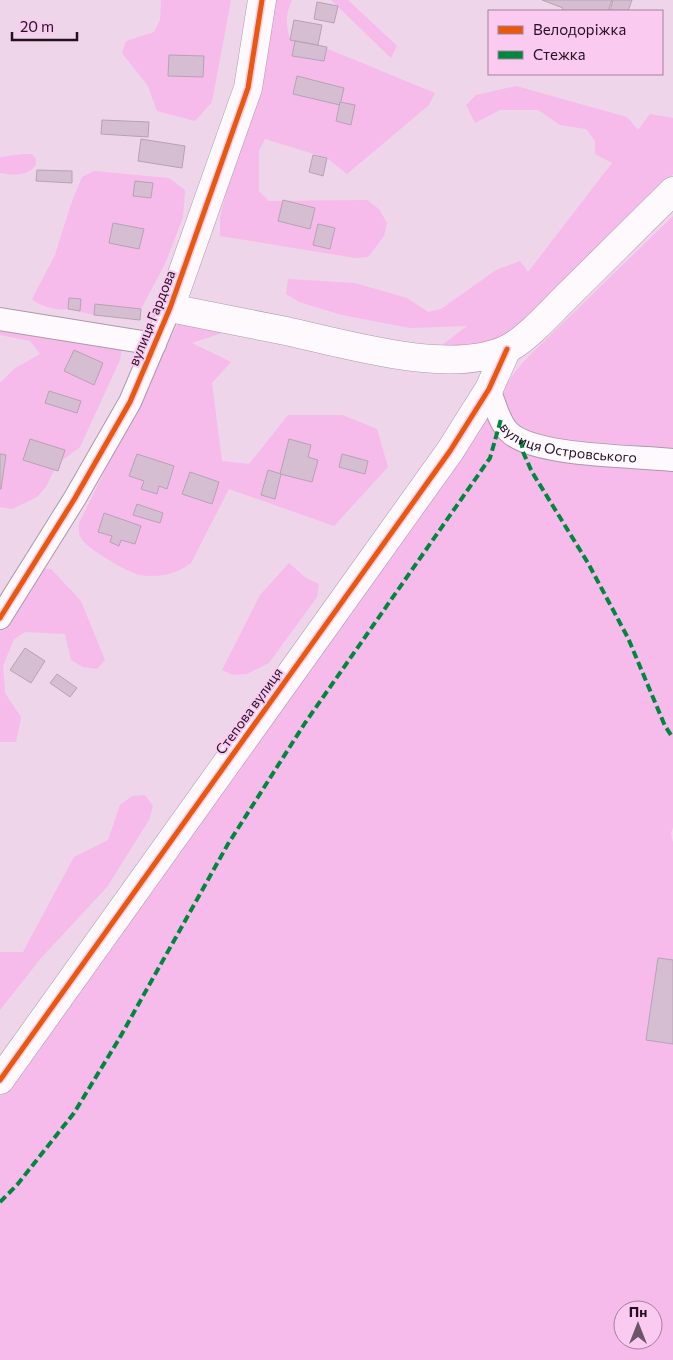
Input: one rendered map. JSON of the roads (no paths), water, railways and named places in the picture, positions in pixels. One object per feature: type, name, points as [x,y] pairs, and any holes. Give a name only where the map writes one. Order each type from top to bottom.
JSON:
[{"type":"street","name":"вулиця Гардова","points":[[0,618],[75,498],[130,402],[155,344],[170,308],[248,88],[262,0]]},
{"type":"street","points":[[170,308],[366,349],[415,357],[472,358],[507,349],[540,322],[673,191]]},
{"type":"street","points":[[0,319],[155,344]]},
{"type":"street","name":"Степова вулиця","points":[[0,1080],[450,451],[489,389],[507,349]]},
{"type":"street","name":"вулиця Островського","points":[[489,389],[500,419],[509,432],[521,440],[572,452],[673,460]]}]
